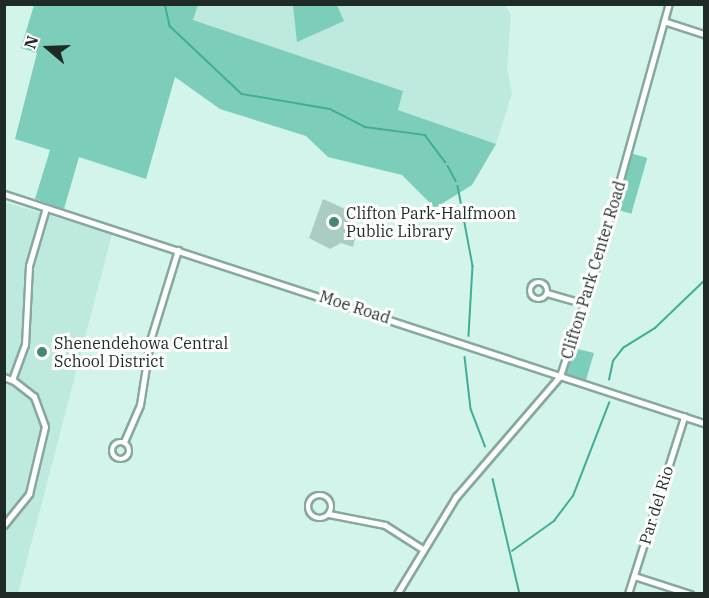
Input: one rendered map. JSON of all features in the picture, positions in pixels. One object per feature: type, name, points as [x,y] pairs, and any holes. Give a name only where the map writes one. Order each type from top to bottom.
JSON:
[{"type":"street","name":"Clifton Park Center Road","points":[[397,594],[423,549],[468,482],[560,376],[585,304],[669,4]]},
{"type":"street","points":[[664,21],[705,34]]},
{"type":"street","name":"Moe Road","points":[[4,194],[705,423]]},
{"type":"street","points":[[12,380],[25,345],[29,266],[46,208]]},
{"type":"street","points":[[124,442],[130,454],[119,460],[112,448],[124,442],[140,405],[150,341],[178,250]]},
{"type":"street","points":[[547,293],[585,304]]},
{"type":"street","points":[[4,377],[12,380],[34,397],[43,417],[44,436],[29,494],[4,525]]},
{"type":"street","name":"Par del Rio","points":[[628,594],[684,417]]},
{"type":"street","points":[[330,514],[328,498],[317,495],[310,500],[309,511],[314,517],[330,514],[386,525],[423,549]]},
{"type":"street","points":[[634,576],[690,594]]},
{"type":"shaded area","points":[[198,5],[505,5],[511,15],[507,67],[512,94],[496,144],[398,110],[403,91],[193,20]]},
{"type":"shaded area","name":"Shenendehowa Central School District","points":[[4,202],[112,234],[18,594],[4,593]]},
{"type":"green space","points":[[34,5],[198,5],[193,20],[403,91],[398,110],[496,144],[472,185],[435,208],[402,175],[328,157],[306,136],[220,109],[175,77],[146,179],[79,157],[64,209],[35,199],[50,150],[15,139],[37,53],[21,48]]},
{"type":"green space","points":[[293,5],[337,5],[344,21],[297,42]]},
{"type":"green space","points":[[630,153],[647,158],[631,214],[614,209]]},
{"type":"green space","points":[[574,348],[594,353],[586,380],[564,374]]},
{"type":"building","name":"Clifton Park-Halfmoon Public Library","points":[[323,199],[354,213],[346,236],[355,239],[353,247],[341,243],[330,249],[309,238]]},
{"type":"waterway","points":[[165,4],[170,26],[242,94],[330,109],[365,127],[425,135],[445,162]]},
{"type":"waterway","points":[[448,166],[456,181]]},
{"type":"waterway","points":[[458,186],[473,266],[469,336]]},
{"type":"waterway","points":[[609,380],[613,361],[623,348],[655,328],[704,281]]},
{"type":"waterway","points":[[465,357],[471,409],[485,446]]},
{"type":"waterway","points":[[512,551],[554,521],[573,496],[609,403]]},
{"type":"waterway","points":[[493,479],[520,594]]},
{"type":"place","name":"Clifton Park-Halfmoon Public Library","points":[[334,222]]},
{"type":"place","name":"Shenendehowa Central School District","points":[[42,352]]}]
